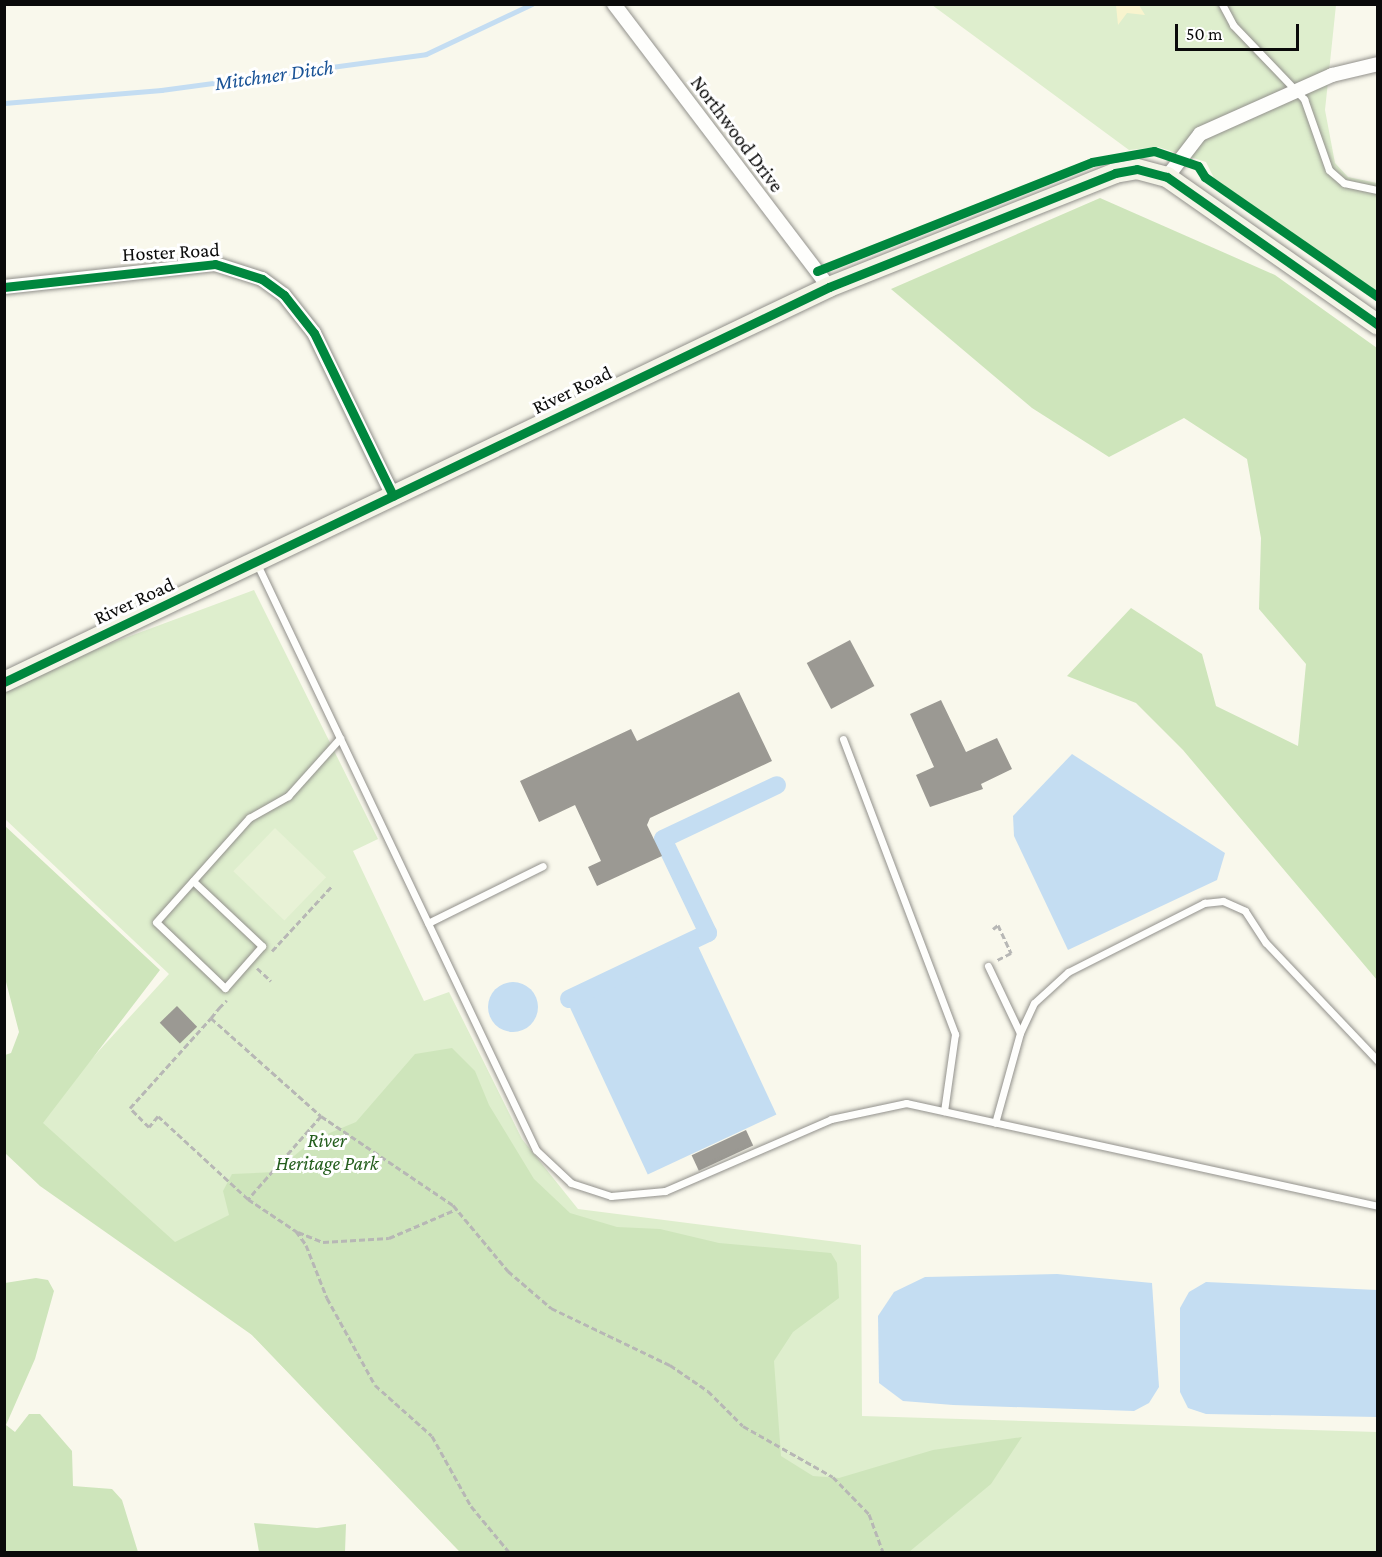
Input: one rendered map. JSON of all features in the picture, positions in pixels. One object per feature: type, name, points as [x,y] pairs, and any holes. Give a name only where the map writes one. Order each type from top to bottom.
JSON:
[{"type":"street","name":"Northwood Drive","points":[[614,4],[829,287]]},
{"type":"street","points":[[1377,64],[1296,90],[1200,134],[1167,177],[1377,325]]},
{"type":"street","name":"River Road","points":[[4,682],[829,287],[1115,173],[1137,169],[1167,177]]},
{"type":"street","name":"Hoster Road","points":[[4,287],[215,264],[262,279],[284,295],[314,333],[393,496]]},
{"type":"lane","points":[[1222,4],[1233,25],[1296,90],[1310,111],[1329,170],[1344,183],[1377,190]]},
{"type":"lane","points":[[256,562],[536,1150],[584,1189],[626,1197],[651,1194],[849,1113],[906,1103],[1377,1206]]},
{"type":"lane","points":[[193,881],[262,946],[225,988],[156,922],[249,818],[288,796],[340,738]]},
{"type":"lane","points":[[843,739],[952,1024],[957,1049],[944,1111]]},
{"type":"lane","points":[[428,923],[543,866]]},
{"type":"lane","points":[[995,1123],[1020,1034],[1034,1003],[1068,972],[1204,903],[1223,902],[1245,911],[1266,943],[1377,1061]]},
{"type":"lane","points":[[988,966],[1020,1034]]},
{"type":"path","points":[[251,974],[332,885]]},
{"type":"path","points":[[988,966],[1011,953],[998,925],[993,929]]},
{"type":"path","points":[[256,968],[271,981]]},
{"type":"path","points":[[235,991],[130,1108],[149,1127],[158,1116],[248,1199],[294,1230],[323,1242],[389,1238],[457,1209]]},
{"type":"path","points":[[211,1018],[321,1116],[457,1209],[508,1271],[552,1308],[670,1365],[708,1390],[743,1426],[833,1478],[869,1515],[884,1552]]},
{"type":"path","points":[[248,1199],[321,1116]]},
{"type":"path","points":[[294,1230],[306,1245],[327,1298],[375,1385],[432,1436],[471,1506],[509,1552]]},
{"type":"green space","points":[[932,5],[1336,5],[1325,110],[1335,163],[1348,177],[1377,183],[1377,293],[1214,178],[1206,162],[1158,147],[1129,150]]},
{"type":"green space","points":[[1100,198],[1275,275],[1377,348],[1377,980],[1183,750],[1136,703],[1067,676],[1131,608],[1202,654],[1216,706],[1298,746],[1306,664],[1259,609],[1261,538],[1247,459],[1184,418],[1109,457],[1032,408],[891,289]]},
{"type":"green space","name":"River Heritage Park","points":[[254,590],[378,839],[353,851],[424,1001],[449,992],[522,1139],[578,1209],[861,1245],[862,1416],[1377,1432],[1377,1552],[460,1552],[252,1335],[33,1123],[169,974],[5,819],[4,693],[90,651]]},
{"type":"green space","points":[[4,825],[160,970],[43,1123],[175,1242],[229,1215],[223,1191],[232,1174],[275,1172],[313,1140],[356,1122],[415,1054],[452,1048],[475,1071],[489,1105],[534,1179],[570,1213],[617,1227],[660,1229],[719,1243],[831,1253],[837,1263],[839,1298],[793,1332],[774,1361],[781,1456],[813,1476],[839,1478],[933,1450],[1022,1437],[991,1484],[909,1552],[460,1552],[252,1335],[40,1186],[5,1153],[5,1055],[11,1053],[19,1032],[5,978]]},
{"type":"green space","points":[[275,828],[326,877],[284,920],[233,871]]},
{"type":"green space","points":[[36,1278],[48,1280],[54,1291],[35,1359],[6,1425],[15,1432],[29,1414],[40,1414],[72,1451],[73,1486],[112,1489],[122,1500],[138,1552],[5,1552],[5,1283]]},
{"type":"green space","points":[[254,1523],[317,1528],[346,1524],[345,1552],[259,1552]]},
{"type":"sand","points":[[1116,5],[1139,5],[1145,15],[1127,13],[1118,25]]},
{"type":"water","points":[[1072,754],[1225,853],[1217,880],[1068,950],[1014,836],[1013,816]]},
{"type":"water","points":[[697,944],[776,1114],[648,1174],[568,1004]]},
{"type":"water","points":[[513,982],[527,986],[534,993],[538,1007],[534,1021],[527,1028],[513,1032],[499,1028],[492,1021],[488,1007],[492,993],[499,986]]},
{"type":"water","points":[[1057,1274],[1152,1283],[1159,1387],[1149,1403],[1134,1411],[953,1405],[903,1401],[879,1383],[878,1316],[894,1292],[925,1277]]},
{"type":"water","points":[[1206,1282],[1377,1290],[1377,1417],[1206,1414],[1188,1408],[1180,1392],[1180,1308],[1189,1292]]},
{"type":"building","points":[[850,640],[874,686],[831,709],[807,663]]},
{"type":"building","points":[[739,692],[772,761],[650,818],[647,825],[662,856],[597,886],[588,867],[601,861],[575,805],[539,822],[520,781],[631,729],[637,741]]},
{"type":"building","points":[[941,700],[966,752],[997,738],[1012,769],[981,784],[983,789],[930,807],[916,775],[934,767],[910,714]]},
{"type":"building","points":[[177,1006],[197,1027],[180,1044],[160,1023]]},
{"type":"building","points":[[746,1130],[753,1145],[699,1171],[692,1155]]},
{"type":"waterway","name":"Mitchner Ditch","points":[[4,103],[161,90],[426,54],[532,4]]},
{"type":"waterway","points":[[569,999],[708,933],[663,839],[777,785]]},
{"type":"cycle path","points":[[817,271],[1092,162],[1154,151],[1198,166],[1205,177],[1378,297]]},
{"type":"cycle path","points":[[4,682],[829,287],[1115,173],[1137,169],[1167,177],[1378,325]]},
{"type":"cycle path","points":[[4,287],[215,264],[262,279],[284,295],[314,333],[393,496]]}]
